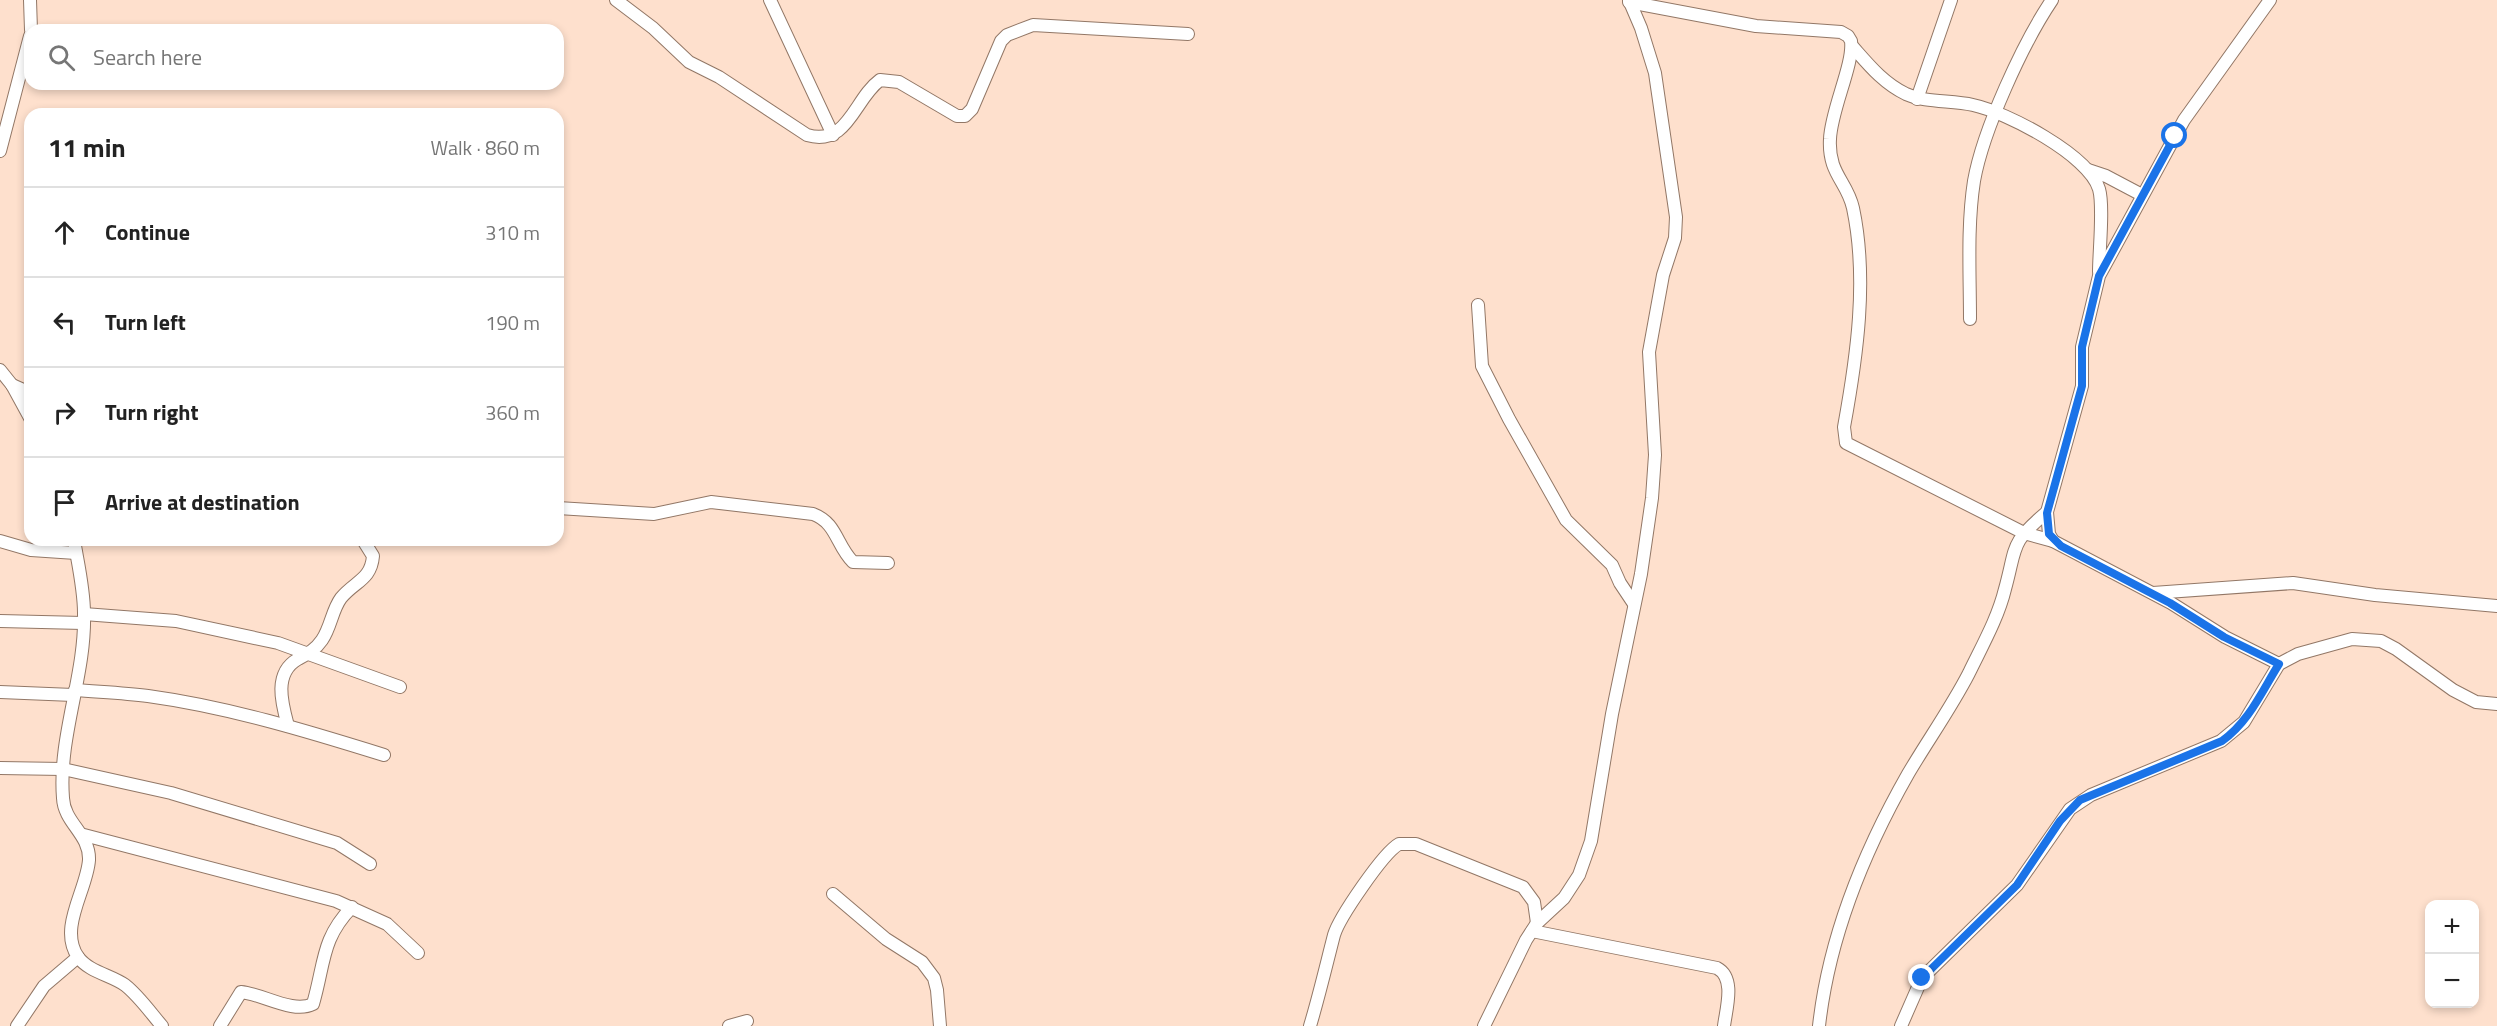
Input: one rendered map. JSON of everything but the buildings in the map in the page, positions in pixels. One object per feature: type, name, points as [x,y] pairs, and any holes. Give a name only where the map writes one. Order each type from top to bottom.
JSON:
[{"type":"street","points":[[30,0],[31,24]]},
{"type":"street","points":[[616,0],[653,28],[689,62],[719,77],[807,135],[818,138],[833,135],[880,80],[899,82],[957,116],[965,116],[972,109],[1001,42],[1007,35],[1033,25],[1188,34]]},
{"type":"street","points":[[771,0],[833,135]]},
{"type":"street","points":[[1671,9],[1681,0]]},
{"type":"street","points":[[1917,99],[1951,0]]},
{"type":"street","points":[[1970,319],[1971,207],[1980,154],[2028,42],[2052,0]]},
{"type":"street","points":[[2099,276],[2184,120],[2270,0]]},
{"type":"street","points":[[1629,1],[1756,26],[1841,32],[1848,36],[1852,46],[1872,70],[1886,82],[1917,99],[1947,100],[1997,113],[2071,155],[2088,170],[2099,190],[2099,276],[2082,347],[2082,386],[2047,513],[2049,534],[2053,541]]},
{"type":"street","points":[[1484,1026],[1535,927],[1564,898],[1579,875],[1591,841],[1652,498],[1655,455],[1649,352],[1663,275],[1675,238],[1676,217],[1655,73],[1641,28],[1629,1]]},
{"type":"street","points":[[1852,46],[1833,116],[1830,140],[1831,160],[1853,208],[1860,277],[1859,332],[1843,435],[1846,443],[2024,533],[2053,541],[2152,593],[2224,637],[2279,664]]},
{"type":"street","points":[[0,151],[24,62]]},
{"type":"street","points":[[2088,170],[2106,176],[2142,195]]},
{"type":"street","points":[[1478,305],[1477,328],[1482,366],[1509,418],[1566,520],[1612,565],[1620,584],[1634,604]]},
{"type":"street","points":[[0,370],[12,384],[24,407]]},
{"type":"street","points":[[12,384],[24,390]]},
{"type":"street","points":[[564,508],[654,514],[711,502],[813,514],[825,518],[831,525],[853,561],[888,563]]},
{"type":"street","points":[[1819,1026],[1826,977],[1848,898],[1888,812],[1968,674],[1995,618],[2005,589],[2010,558],[2024,533],[2047,513]]},
{"type":"street","points":[[0,541],[31,550],[76,553]]},
{"type":"street","points":[[75,546],[84,618],[63,769],[63,800],[73,823],[84,835],[89,859],[72,929],[78,957],[86,965],[125,986],[162,1026]]},
{"type":"street","points":[[288,726],[281,681],[297,659],[310,655],[328,629],[342,597],[365,579],[373,556],[367,546]]},
{"type":"street","points":[[2152,593],[2293,583],[2375,595],[2497,606]]},
{"type":"street","points":[[0,621],[84,618],[176,621],[278,643],[400,687]]},
{"type":"street","points":[[1901,1026],[1922,978],[2017,885],[2070,809],[2091,795],[2222,741],[2244,722],[2279,664],[2298,654],[2352,639],[2381,642],[2396,649],[2453,690],[2476,702],[2497,704]]},
{"type":"street","points":[[0,692],[74,692],[148,696],[288,726],[384,755]]},
{"type":"street","points":[[0,768],[63,769],[171,793],[337,843],[370,864]]},
{"type":"street","points":[[84,835],[336,901],[387,924],[418,953]]},
{"type":"street","points":[[1310,1026],[1335,933],[1382,859],[1399,844],[1416,844],[1523,887],[1534,902],[1535,927]]},
{"type":"street","points":[[833,894],[886,939],[922,962],[934,978],[938,990],[940,1026]]},
{"type":"street","points":[[220,1026],[241,992],[296,1006],[307,1007],[313,1004],[329,939],[336,924],[352,908]]},
{"type":"street","points":[[1535,927],[1717,968],[1724,972],[1727,980],[1724,1026]]},
{"type":"street","points":[[17,1026],[44,987],[78,957]]},
{"type":"street","points":[[729,1026],[747,1021]]},
{"type":"route","points":[[1922,978],[2017,885],[2060,821],[2080,800],[2163,763],[2222,741],[2244,722],[2279,664],[2224,637],[2170,603],[2061,546],[2053,541],[2049,534],[2047,513],[2082,386],[2082,347],[2099,276],[2175,136]]}]
